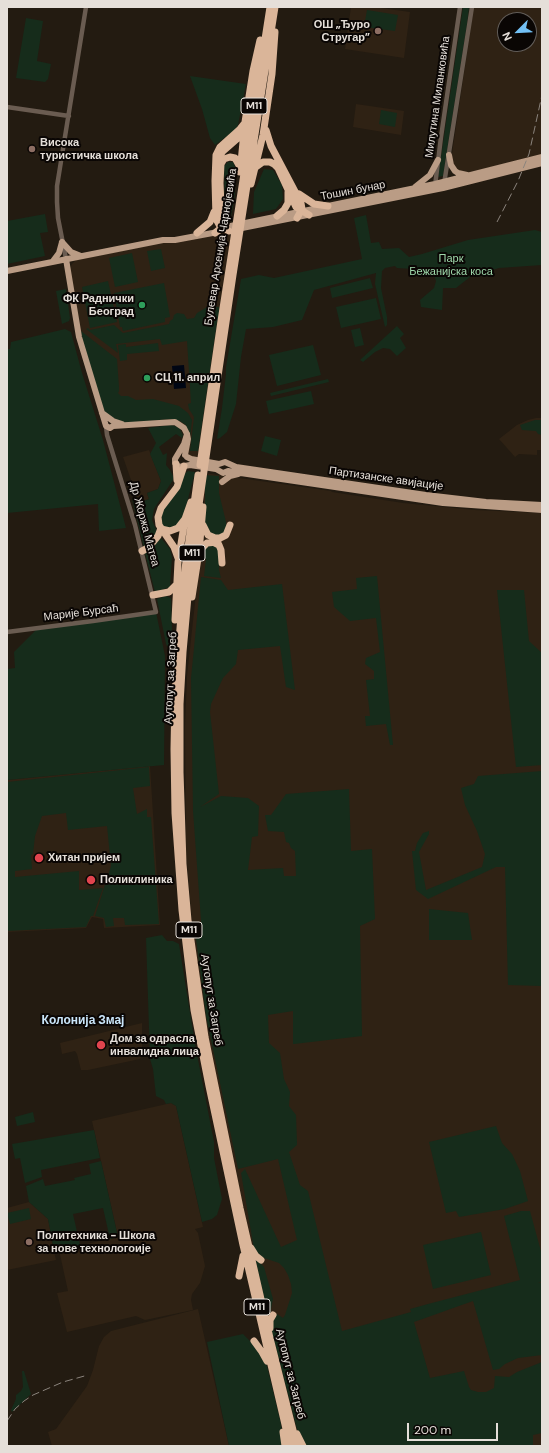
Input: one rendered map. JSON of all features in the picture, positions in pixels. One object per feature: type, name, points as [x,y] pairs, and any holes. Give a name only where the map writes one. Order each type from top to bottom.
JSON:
[{"type":"highway","name":"Булевар Арсенија Чарнојевића","points":[[196,490],[224,323],[271,12],[275,7]]},
{"type":"highway","points":[[271,12],[276,24],[273,63],[265,124],[256,167],[242,200],[240,167],[245,122],[255,62],[266,18],[271,12]]},
{"type":"highway","points":[[229,230],[218,230],[222,222],[217,208],[215,163],[217,152],[220,147],[240,129],[245,122]]},
{"type":"highway","points":[[265,124],[271,146],[302,203],[302,211],[297,218]]},
{"type":"highway","points":[[215,163],[223,151],[240,137],[244,131]]},
{"type":"highway","points":[[197,233],[210,222],[217,208],[221,164],[224,159],[230,156],[238,160],[240,167]]},
{"type":"highway","points":[[256,167],[263,162],[270,162],[274,164],[278,168],[296,207],[309,215]]},
{"type":"highway","points":[[277,216],[284,210],[288,202],[287,188]]},
{"type":"highway","points":[[296,191],[310,202],[328,206]]},
{"type":"highway","name":"Булевар Арсенија Чарнојевића","points":[[203,477],[238,213],[242,200]]},
{"type":"highway","points":[[217,208],[226,218],[239,224]]},
{"type":"highway","points":[[178,562],[174,547],[161,528],[158,520],[158,514],[180,481],[187,461]]},
{"type":"highway","points":[[176,464],[178,477],[176,488]]},
{"type":"highway","points":[[184,630],[186,628],[199,552],[202,523],[203,477]]},
{"type":"highway","name":"Аутопут за Загреб","points":[[203,477],[184,630],[180,704],[180,772],[183,864],[188,920],[205,1037],[245,1243],[271,1368],[290,1446]]},
{"type":"highway","points":[[178,640],[175,630],[178,562],[185,519],[196,490]]},
{"type":"highway","name":"Аутопут за Загреб","points":[[196,490],[184,576],[175,694],[174,764],[176,831],[186,952],[194,1010],[218,1134],[297,1446]]},
{"type":"highway","points":[[161,528],[168,531],[176,530],[185,519]]},
{"type":"highway","points":[[202,523],[206,533],[227,551]]},
{"type":"highway","points":[[217,541],[226,535],[230,525]]},
{"type":"highway","points":[[142,551],[148,548],[158,536],[161,528]]},
{"type":"highway","points":[[199,552],[205,544],[230,536]]},
{"type":"highway","points":[[217,541],[221,550],[222,562]]},
{"type":"highway","points":[[153,595],[165,593],[176,585]]},
{"type":"highway","points":[[165,593],[172,595],[176,604]]},
{"type":"highway","points":[[218,1134],[218,1157]]},
{"type":"highway","points":[[245,1243],[261,1260]]},
{"type":"highway","points":[[239,1276],[245,1243]]},
{"type":"highway","points":[[270,1338],[270,1323],[273,1316]]},
{"type":"highway","points":[[254,1341],[271,1368]]},
{"type":"highway","points":[[280,1404],[285,1446]]},
{"type":"highway","points":[[289,1415],[303,1446]]},
{"type":"main road","points":[[449,155],[450,162],[455,171],[469,175]]},
{"type":"main road","name":"Тошин бунар","points":[[444,185],[469,175],[542,157]]},
{"type":"main road","points":[[412,189],[428,177],[438,160]]},
{"type":"main road","name":"Тошин бунар","points":[[229,230],[297,218],[542,163]]},
{"type":"main road","name":"Тошин бунар","points":[[7,271],[167,240],[175,240],[239,224],[412,189],[435,187]]},
{"type":"main road","name":"Тошин бунар","points":[[167,240],[174,237],[218,230]]},
{"type":"main road","points":[[62,242],[78,257],[67,267]]},
{"type":"main road","points":[[62,242],[59,254],[54,261],[67,267]]},
{"type":"main road","points":[[66,259],[78,333],[101,411],[110,424],[125,425],[175,422],[182,425],[188,439],[187,461]]},
{"type":"main road","points":[[187,434],[184,444],[175,461],[179,467],[187,461]]},
{"type":"main road","points":[[178,455],[181,454],[187,461]]},
{"type":"main road","name":"Партизанске авијације","points":[[187,461],[216,466],[223,473],[228,471],[244,473],[437,502],[542,510]]},
{"type":"main road","name":"Партизанске авијације","points":[[216,466],[223,462],[235,466],[419,494],[486,502],[542,505]]},
{"type":"main road","points":[[228,464],[228,471]]},
{"type":"main road","points":[[222,482],[230,476],[244,473]]},
{"type":"street","points":[[66,259],[58,218],[58,180],[86,7]]},
{"type":"street","name":"Милутина Миланковића","points":[[435,187],[460,7]]},
{"type":"street","name":"Милутина Миланковића","points":[[444,185],[472,7]]},
{"type":"street","points":[[7,107],[69,116]]},
{"type":"street","name":"Др Жоржа Матеа","points":[[110,424],[110,442],[142,551],[156,612]]},
{"type":"street","name":"Марије Бурсаћ","points":[[7,632],[156,612]]},
{"type":"shaded area","name":"ОШ „Ђуро Стругар”","points":[[351,7],[374,7],[410,12],[404,58],[345,49]]},
{"type":"shaded area","points":[[474,7],[542,7],[542,155],[466,173],[458,172],[451,160]]},
{"type":"shaded area","points":[[356,104],[404,111],[401,135],[353,127]]},
{"type":"shaded area","points":[[232,232],[198,459],[191,458],[187,453],[189,437],[179,422],[123,423],[83,347],[69,271],[72,264],[76,260],[154,244]]},
{"type":"shaded area","points":[[184,365],[186,388],[174,389],[172,366]]},
{"type":"shaded area","points":[[536,418],[542,418],[541,450],[537,450],[537,455],[519,454],[515,457],[499,439],[517,425]]},
{"type":"shaded area","points":[[149,450],[161,481],[158,489],[147,493],[149,499],[139,503],[123,457]]},
{"type":"shaded area","points":[[204,473],[403,503],[475,510],[542,513],[542,1446],[305,1446],[297,1429],[257,1270],[235,1170],[204,1017],[192,921],[186,853],[185,727],[187,676],[204,520]]},
{"type":"shaded area","points":[[150,766],[160,925],[104,928],[103,919],[92,917],[86,928],[7,932],[7,780]]},
{"type":"shaded area","name":"Дом за одрасла инвалидна лица","points":[[142,1023],[142,1056],[140,1059],[88,1070],[81,1070],[75,1051],[62,1054],[60,1043]]},
{"type":"shaded area","points":[[171,1103],[176,1106],[203,1227],[195,1229],[198,1233],[205,1266],[200,1283],[192,1294],[191,1300],[193,1310],[145,1320],[136,1316],[67,1332],[57,1293],[68,1291],[59,1250],[118,1237],[92,1121]]},
{"type":"shaded area","name":"Политехника - Школа за нове технологоије","points":[[29,1202],[48,1219],[56,1260],[7,1270],[7,1208]]},
{"type":"shaded area","points":[[198,1309],[229,1446],[52,1446],[48,1432],[56,1429],[87,1386],[99,1346],[104,1337],[111,1331]]},
{"type":"green space","points":[[463,7],[469,7],[467,24],[443,176],[438,177]]},
{"type":"green space","points":[[367,10],[398,15],[395,31],[364,27]]},
{"type":"green space","points":[[26,18],[43,21],[37,61],[51,64],[48,79],[45,82],[16,78]]},
{"type":"green space","points":[[190,76],[246,84],[238,125],[235,130],[215,145],[210,138],[202,109]]},
{"type":"green space","points":[[381,110],[397,113],[395,127],[379,124]]},
{"type":"green space","points":[[228,162],[233,162],[236,169],[235,195],[231,217],[225,210],[224,166]]},
{"type":"green space","points":[[264,169],[273,170],[282,185],[283,199],[276,209],[253,214],[254,192]]},
{"type":"green space","points":[[45,214],[48,232],[40,233],[45,256],[7,264],[7,221]]},
{"type":"green space","name":"Парк Бежанијска коса","points":[[366,215],[371,243],[379,242],[382,249],[399,248],[409,257],[468,240],[535,230],[542,232],[542,265],[499,268],[470,277],[456,288],[443,288],[442,310],[421,307],[420,300],[434,288],[436,281],[434,275],[429,270],[397,268],[395,266],[385,268],[382,271],[381,288],[387,317],[387,325],[385,327],[375,284],[376,273],[314,290],[302,320],[273,327],[246,329],[241,357],[236,404],[227,432],[217,439],[226,367],[241,279],[259,275],[274,278],[362,259],[354,218]]},
{"type":"green space","points":[[161,249],[165,268],[151,271],[147,251]]},
{"type":"green space","points":[[132,253],[138,282],[115,287],[109,258]]},
{"type":"green space","points":[[370,278],[373,288],[332,298],[330,288]]},
{"type":"green space","points":[[108,281],[117,322],[90,328],[82,287]]},
{"type":"green space","name":"ФК Раднички Београд","points":[[164,283],[170,317],[165,318],[165,322],[123,331],[122,327],[120,327],[114,293]]},
{"type":"green space","points":[[66,289],[70,318],[69,321],[62,324],[56,291]]},
{"type":"green space","points":[[376,298],[381,319],[341,328],[336,307]]},
{"type":"green space","points":[[207,307],[219,307],[220,316],[217,322],[198,451],[190,451],[194,417],[188,404],[191,403],[187,341],[162,345],[160,339],[116,344],[118,353],[86,329],[88,328],[90,330],[114,325],[123,333],[169,324],[174,315],[177,313],[184,314],[187,319],[194,318],[197,313]]},
{"type":"green space","points":[[397,326],[404,334],[400,338],[406,348],[397,356],[390,349],[383,348],[375,352],[363,362],[360,360]]},
{"type":"green space","points":[[360,328],[364,345],[355,347],[351,330]]},
{"type":"green space","points":[[65,329],[71,332],[103,440],[126,528],[99,531],[98,504],[7,513],[7,349],[10,349],[11,342]]},
{"type":"green space","points":[[81,331],[117,359],[118,393],[121,396],[128,396],[136,400],[153,399],[179,406],[188,413],[192,420],[190,438],[186,425],[180,421],[171,419],[123,423],[105,414],[84,346]]},
{"type":"green space","points":[[158,343],[159,351],[127,354],[127,360],[120,361],[118,345],[126,344],[126,347]]},
{"type":"green space","points":[[313,345],[321,375],[277,386],[269,355]]},
{"type":"green space","points":[[328,379],[329,382],[271,396],[270,393]]},
{"type":"green space","points":[[311,391],[314,404],[269,414],[266,401]]},
{"type":"green space","points":[[535,420],[542,420],[542,435],[538,434],[536,431],[522,430],[520,425]]},
{"type":"green space","points":[[171,425],[179,427],[183,435],[182,438],[176,434],[159,447],[163,455],[167,453],[166,465],[173,476],[173,480],[154,509],[152,520],[158,534],[144,548],[132,499],[137,497],[139,503],[149,499],[147,493],[158,489],[161,481],[150,454],[156,443],[148,428]]},
{"type":"green space","points":[[265,436],[281,440],[277,456],[261,451]]},
{"type":"green space","points":[[188,471],[195,472],[183,518],[174,529],[163,527],[161,523],[162,510],[183,475]]},
{"type":"green space","points":[[205,475],[219,476],[219,493],[226,528],[224,533],[219,536],[209,533],[205,525]]},
{"type":"green space","points":[[161,538],[170,549],[172,557],[170,587],[155,592],[145,553]]},
{"type":"green space","points":[[209,545],[217,546],[219,552],[219,570],[221,578],[204,576],[206,559],[201,557],[203,549]]},
{"type":"green space","points":[[377,576],[393,745],[390,745],[386,724],[366,726],[365,716],[370,716],[366,680],[374,679],[374,671],[365,664],[366,658],[380,652],[376,618],[350,621],[334,607],[332,592],[357,589],[356,578]]},
{"type":"green space","points":[[201,577],[221,580],[228,590],[282,584],[295,690],[286,687],[280,646],[238,650],[236,664],[223,678],[211,704],[210,712],[219,794],[200,807],[221,796],[248,798],[259,806],[258,836],[252,837],[248,870],[283,868],[284,876],[296,876],[295,851],[291,848],[289,843],[286,842],[284,832],[268,831],[265,815],[271,815],[286,794],[349,789],[351,851],[372,849],[375,919],[360,926],[362,1036],[293,1044],[293,1011],[268,1015],[269,1043],[280,1053],[284,1079],[290,1092],[289,1106],[296,1115],[297,1145],[289,1152],[300,1185],[308,1191],[342,1331],[411,1312],[410,1309],[520,1280],[504,1216],[521,1211],[530,1211],[542,1255],[542,1282],[538,1283],[542,1283],[542,1355],[518,1358],[505,1364],[499,1369],[493,1370],[473,1301],[414,1322],[430,1378],[464,1371],[471,1390],[486,1392],[494,1388],[495,1376],[509,1377],[517,1372],[542,1362],[542,1433],[533,1435],[533,1445],[305,1446],[297,1429],[270,1325],[273,1318],[277,1314],[283,1318],[285,1315],[292,1293],[291,1284],[284,1268],[279,1263],[258,1256],[254,1249],[241,1173],[245,1169],[281,1247],[297,1240],[278,1159],[238,1169],[206,1016],[196,939],[202,934],[193,811],[191,678]]},
{"type":"green space","points":[[497,590],[524,590],[529,641],[542,653],[542,765],[516,767]]},
{"type":"green space","points":[[166,596],[171,598],[172,630],[174,637],[173,652],[170,651],[166,644],[157,599]]},
{"type":"green space","points":[[156,612],[165,656],[164,765],[7,780],[7,669],[15,668],[14,652],[36,630]]},
{"type":"green space","points":[[149,767],[150,786],[133,788],[137,814],[147,809],[147,817],[151,817],[159,924],[125,925],[124,918],[113,918],[114,926],[106,927],[104,918],[95,916],[111,866],[107,826],[68,830],[66,813],[42,816],[35,836],[33,854],[31,855],[32,869],[15,871],[15,877],[79,871],[79,890],[103,888],[93,916],[91,916],[86,927],[7,931],[7,782]]},
{"type":"green space","points":[[542,771],[542,986],[508,985],[505,867],[496,867],[428,899],[416,890],[412,851],[415,851],[417,843],[423,833],[429,831],[429,834],[419,852],[426,890],[482,867],[485,854],[477,831],[465,805],[461,788],[474,784],[478,776]]},
{"type":"green space","points":[[429,909],[468,913],[472,940],[429,940]]},
{"type":"green space","points":[[162,935],[167,941],[173,941],[179,944],[195,1044],[214,1142],[214,1158],[222,1199],[217,1215],[212,1219],[202,1222],[176,1106],[171,1103],[166,1104],[164,1100],[156,1096],[153,1069],[150,1059],[146,938]]},
{"type":"green space","points":[[33,1112],[35,1122],[17,1126],[15,1117]]},
{"type":"green space","points":[[496,1126],[502,1143],[512,1154],[520,1171],[528,1201],[505,1209],[459,1217],[456,1211],[446,1213],[429,1142]]},
{"type":"green space","points":[[94,1130],[100,1158],[41,1170],[42,1177],[25,1183],[20,1158],[15,1159],[12,1144]]},
{"type":"green space","points":[[101,1161],[118,1237],[110,1239],[103,1208],[73,1214],[80,1245],[54,1251],[48,1219],[29,1202],[26,1186],[43,1179],[45,1186],[75,1180],[74,1178],[91,1174],[89,1164]]},
{"type":"green space","points":[[29,1208],[31,1219],[10,1224],[7,1213]]},
{"type":"green space","points":[[481,1232],[491,1275],[433,1289],[423,1245]]},
{"type":"green space","points":[[255,1258],[264,1267],[273,1299],[269,1319]]},
{"type":"green space","points":[[243,1334],[264,1359],[267,1366],[281,1424],[283,1446],[229,1446],[207,1342]]},
{"type":"green space","points":[[22,1371],[24,1371],[31,1394],[12,1412],[11,1410],[16,1399],[16,1395],[23,1387]]},
{"type":"railway","points":[[497,222],[518,181],[529,154],[542,95]]},
{"type":"railway","points":[[7,1421],[15,1409],[33,1395],[63,1382],[88,1375]]},
{"type":"place","name":"ОШ „Ђуро Стругар”","points":[[378,31]]},
{"type":"place","name":"Висока туристичка школа","points":[[32,149]]},
{"type":"place","name":"ФК Раднички Београд","points":[[142,305]]},
{"type":"place","name":"СЦ 11. април","points":[[147,378]]},
{"type":"place","name":"Хитан пријем","points":[[39,858]]},
{"type":"place","name":"Поликлиника","points":[[91,880]]},
{"type":"place","name":"Дом за одрасла инвалидна лица","points":[[101,1045]]},
{"type":"place","name":"Политехника - Школа за нове технологоије","points":[[29,1242]]},
{"type":"district","name":"Колонија Змај","points":[[83,1021]]}]
